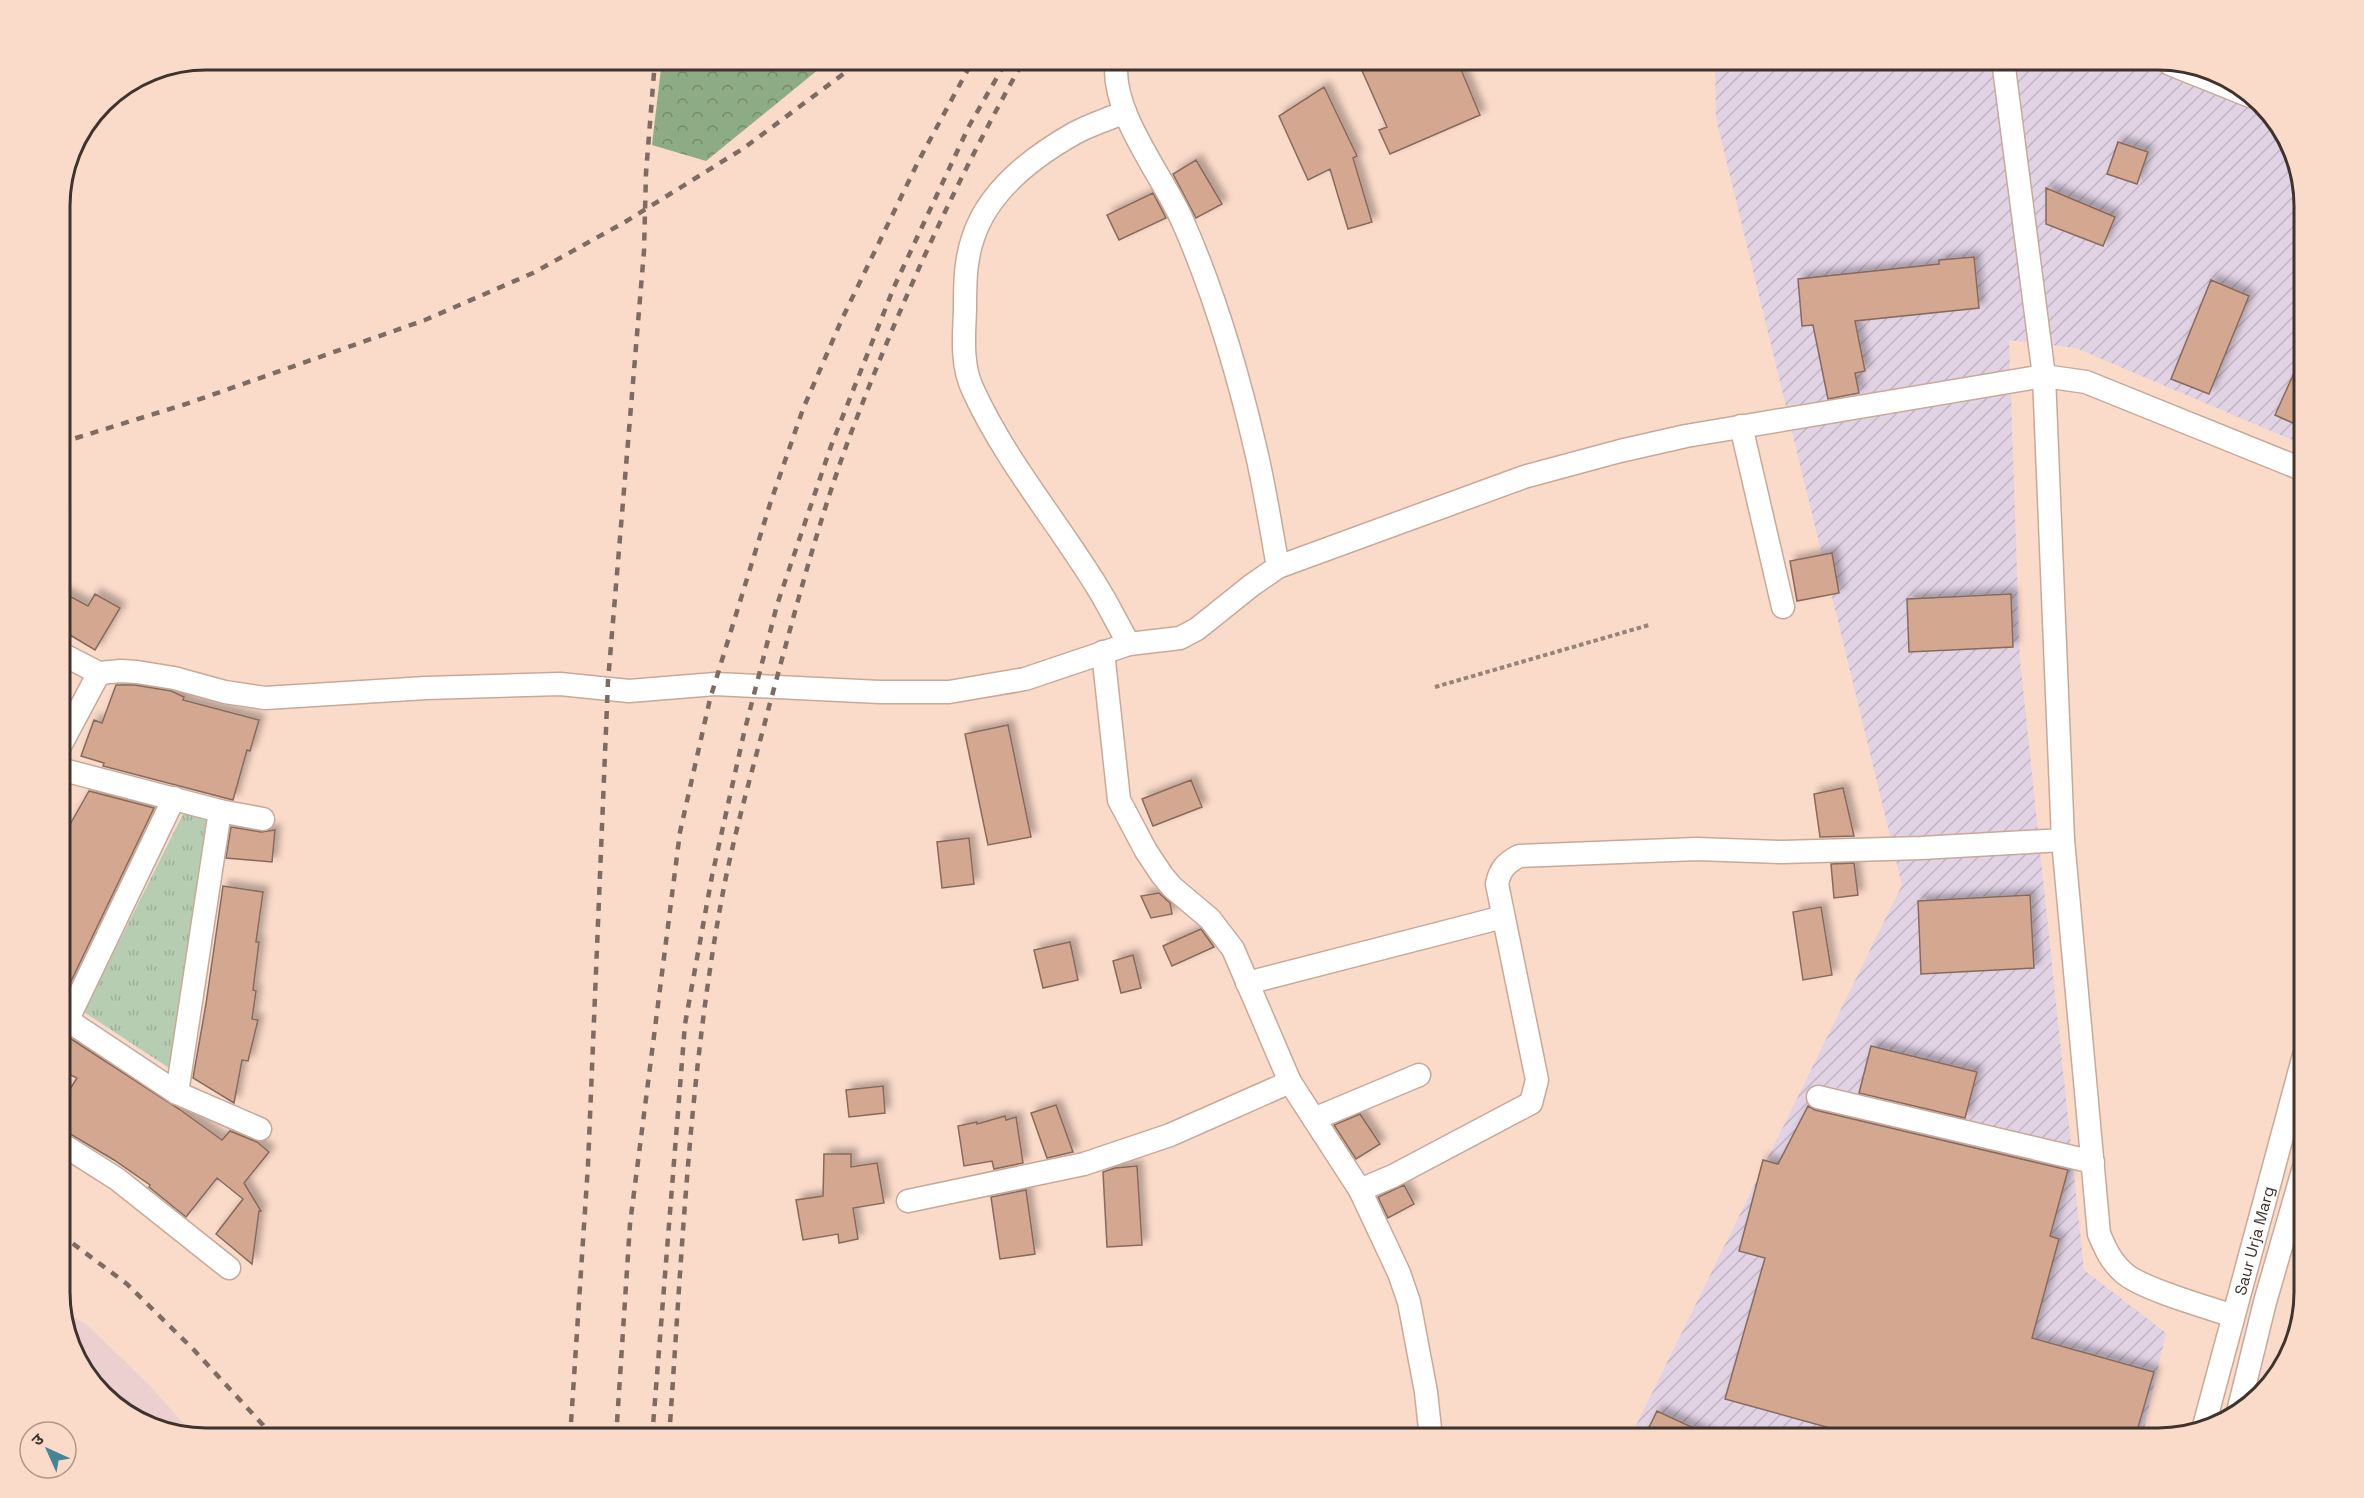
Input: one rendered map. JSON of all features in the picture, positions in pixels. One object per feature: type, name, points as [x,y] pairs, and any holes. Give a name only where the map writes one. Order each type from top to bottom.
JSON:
[{"type":"street","points":[[2003,70],[2044,376],[2063,840],[2099,1233],[2109,1257],[2124,1274],[2233,1316]]},
{"type":"street","points":[[1117,71],[1118,87],[1125,112],[1183,221],[1216,309],[1256,451],[1278,567]]},
{"type":"street","points":[[1125,112],[1077,132],[1052,147],[1005,186],[988,206],[973,237],[966,268],[963,345],[966,371],[972,389],[1011,461],[1097,586],[1129,644]]},
{"type":"street","points":[[71,659],[99,673],[136,672],[174,678],[225,692],[265,698],[426,688],[560,684],[629,691],[715,684],[880,692],[949,692],[1024,679],[1129,644],[1180,638],[1197,629],[1278,567],[1524,477],[1653,443],[1741,426],[2044,376],[2086,382],[2294,466]]},
{"type":"street","points":[[1741,426],[1783,607]]},
{"type":"street","points":[[1103,652],[1119,800],[1146,851],[1162,875],[1172,887],[1210,919],[1233,949],[1290,1082],[1360,1190],[1399,1273],[1409,1302],[1424,1381],[1430,1428]]},
{"type":"street","points":[[71,725],[99,673]]},
{"type":"street","points":[[71,772],[220,811],[263,819]]},
{"type":"street","points":[[71,1003],[174,798]]},
{"type":"street","points":[[177,1093],[220,811]]},
{"type":"street","points":[[1360,1190],[1393,1176],[1531,1103],[1537,1080],[1497,884],[1499,873],[1507,863],[1519,856],[1697,849],[1783,852],[1921,848],[2063,840]]},
{"type":"street","points":[[1247,982],[1503,917]]},
{"type":"street","points":[[71,1022],[177,1093],[260,1129]]},
{"type":"street","points":[[1314,1119],[1419,1075]]},
{"type":"street","points":[[908,1201],[1084,1164],[1170,1135],[1290,1082]]},
{"type":"street","name":"Saur Urja Marg","points":[[2206,1418],[2294,1092]]},
{"type":"street","points":[[1818,1097],[2093,1162]]},
{"type":"street","points":[[71,1150],[117,1179],[229,1268]]},
{"type":"street","name":"Saur Urja Marg","points":[[2241,1398],[2265,1302],[2294,1202]]},
{"type":"path","points":[[1435,687],[1649,625]]},
{"type":"shaded area","points":[[1715,70],[2158,70],[2184,73],[2201,78],[2233,93],[2254,110],[2265,124],[2275,138],[2289,171],[2294,206],[2294,441],[2076,348],[2009,340],[2020,660],[2084,1270],[2166,1333],[2144,1428],[1635,1428],[1902,885],[1716,118]]},
{"type":"shaded area","points":[[73,1316],[87,1325],[147,1383],[185,1426],[146,1414],[110,1388],[89,1360],[81,1344]]},
{"type":"green space","points":[[661,71],[817,71],[706,161],[652,145]]},
{"type":"green space","points":[[186,808],[208,813],[169,1068],[84,1012]]},
{"type":"building","points":[[1362,70],[1461,70],[1480,115],[1390,154],[1379,130],[1387,127]]},
{"type":"building","points":[[1324,87],[1357,156],[1353,158],[1372,222],[1348,229],[1330,169],[1308,180],[1279,116]]},
{"type":"building","points":[[2118,142],[2148,152],[2137,184],[2107,174]]},
{"type":"building","points":[[1196,160],[1222,204],[1196,218],[1173,174]]},
{"type":"building","points":[[2046,188],[2115,217],[2103,246],[2046,224]]},
{"type":"building","points":[[1153,193],[1166,218],[1119,240],[1107,215]]},
{"type":"building","points":[[1974,257],[1979,308],[1855,321],[1865,371],[1855,373],[1859,393],[1828,399],[1813,325],[1802,326],[1798,279],[1939,264],[1939,260]]},
{"type":"building","points":[[2211,280],[2249,296],[2209,394],[2171,379]]},
{"type":"building","points":[[2294,373],[2294,424],[2275,415]]},
{"type":"building","points":[[1832,553],[1839,593],[1797,601],[1790,561]]},
{"type":"building","points":[[95,594],[120,608],[95,650],[71,636],[71,597],[88,606]]},
{"type":"building","points":[[2011,594],[2013,647],[1909,652],[1907,599]]},
{"type":"building","points":[[116,685],[135,685],[171,691],[184,697],[183,700],[259,720],[250,751],[247,750],[233,800],[103,766],[104,763],[81,756],[94,720],[102,723]]},
{"type":"building","points":[[1008,725],[1031,837],[988,845],[965,734]]},
{"type":"building","points":[[1191,780],[1202,807],[1153,826],[1142,799]]},
{"type":"building","points":[[1843,788],[1854,836],[1820,837],[1814,794]]},
{"type":"building","points":[[89,791],[154,808],[71,981],[71,823]]},
{"type":"building","points":[[231,827],[261,832],[275,830],[272,862],[226,858]]},
{"type":"building","points":[[969,838],[974,884],[942,888],[937,842]]},
{"type":"building","points":[[1854,863],[1858,895],[1834,898],[1831,864]]},
{"type":"building","points":[[223,886],[263,892],[256,942],[259,942],[253,990],[256,991],[252,1019],[258,1020],[248,1061],[242,1060],[234,1103],[193,1078]]},
{"type":"building","points":[[1159,893],[1170,903],[1172,914],[1151,918],[1141,896]]},
{"type":"building","points":[[2030,895],[2034,968],[1921,974],[1918,901]]},
{"type":"building","points":[[1821,907],[1832,975],[1803,980],[1793,912]]},
{"type":"building","points":[[1201,929],[1214,947],[1172,966],[1163,946]]},
{"type":"building","points":[[1070,942],[1078,980],[1043,988],[1034,950]]},
{"type":"building","points":[[1133,955],[1141,988],[1121,993],[1113,961]]},
{"type":"building","points":[[71,1039],[179,1109],[222,1140],[230,1131],[257,1142],[269,1152],[244,1183],[261,1211],[259,1211],[252,1264],[216,1234],[243,1199],[217,1178],[186,1217],[149,1187],[150,1185],[71,1134],[71,1088],[77,1078],[71,1075]]},
{"type":"building","points":[[1871,1046],[1977,1072],[1965,1118],[1859,1093]]},
{"type":"building","points":[[883,1086],[885,1113],[849,1117],[846,1090]]},
{"type":"building","points":[[1056,1105],[1073,1152],[1047,1158],[1031,1113]]},
{"type":"building","points":[[1808,1106],[1815,1110],[2068,1170],[2050,1236],[2059,1239],[2032,1338],[2154,1372],[2138,1428],[1830,1428],[1725,1399],[1765,1258],[1739,1251],[1763,1160],[1778,1164]]},
{"type":"building","points":[[1360,1114],[1380,1144],[1356,1159],[1334,1125]]},
{"type":"building","points":[[1005,1116],[1006,1120],[1016,1117],[1023,1163],[994,1169],[992,1161],[964,1166],[958,1126],[977,1122],[977,1124]]},
{"type":"building","points":[[824,1154],[851,1154],[851,1167],[877,1163],[884,1203],[853,1208],[858,1239],[839,1243],[838,1234],[803,1240],[796,1200],[823,1196]]},
{"type":"building","points":[[1137,1166],[1142,1245],[1107,1247],[1103,1172],[1115,1168]]},
{"type":"building","points":[[1404,1185],[1414,1204],[1388,1218],[1378,1197]]},
{"type":"building","points":[[1026,1190],[1035,1254],[1000,1259],[991,1197]]},
{"type":"building","points":[[1657,1411],[1694,1428],[1649,1428]]},
{"type":"railway","points":[[571,1428],[588,1165],[608,681],[644,251],[646,173],[654,71]]},
{"type":"railway","points":[[71,440],[186,404],[425,320],[533,273],[625,222],[744,148],[848,71]]},
{"type":"railway","points":[[617,1428],[630,1224],[680,832],[710,699],[770,504],[803,409],[842,319],[918,162],[967,71]]},
{"type":"railway","points":[[653,1428],[685,1024],[712,876],[744,733],[777,605],[831,446],[894,287],[969,126],[1001,71]]},
{"type":"railway","points":[[670,1428],[688,1164],[702,1028],[723,892],[745,797],[808,567],[851,433],[930,243],[1018,71]]},
{"type":"railway","points":[[71,1242],[127,1284],[194,1350],[265,1428]]}]
